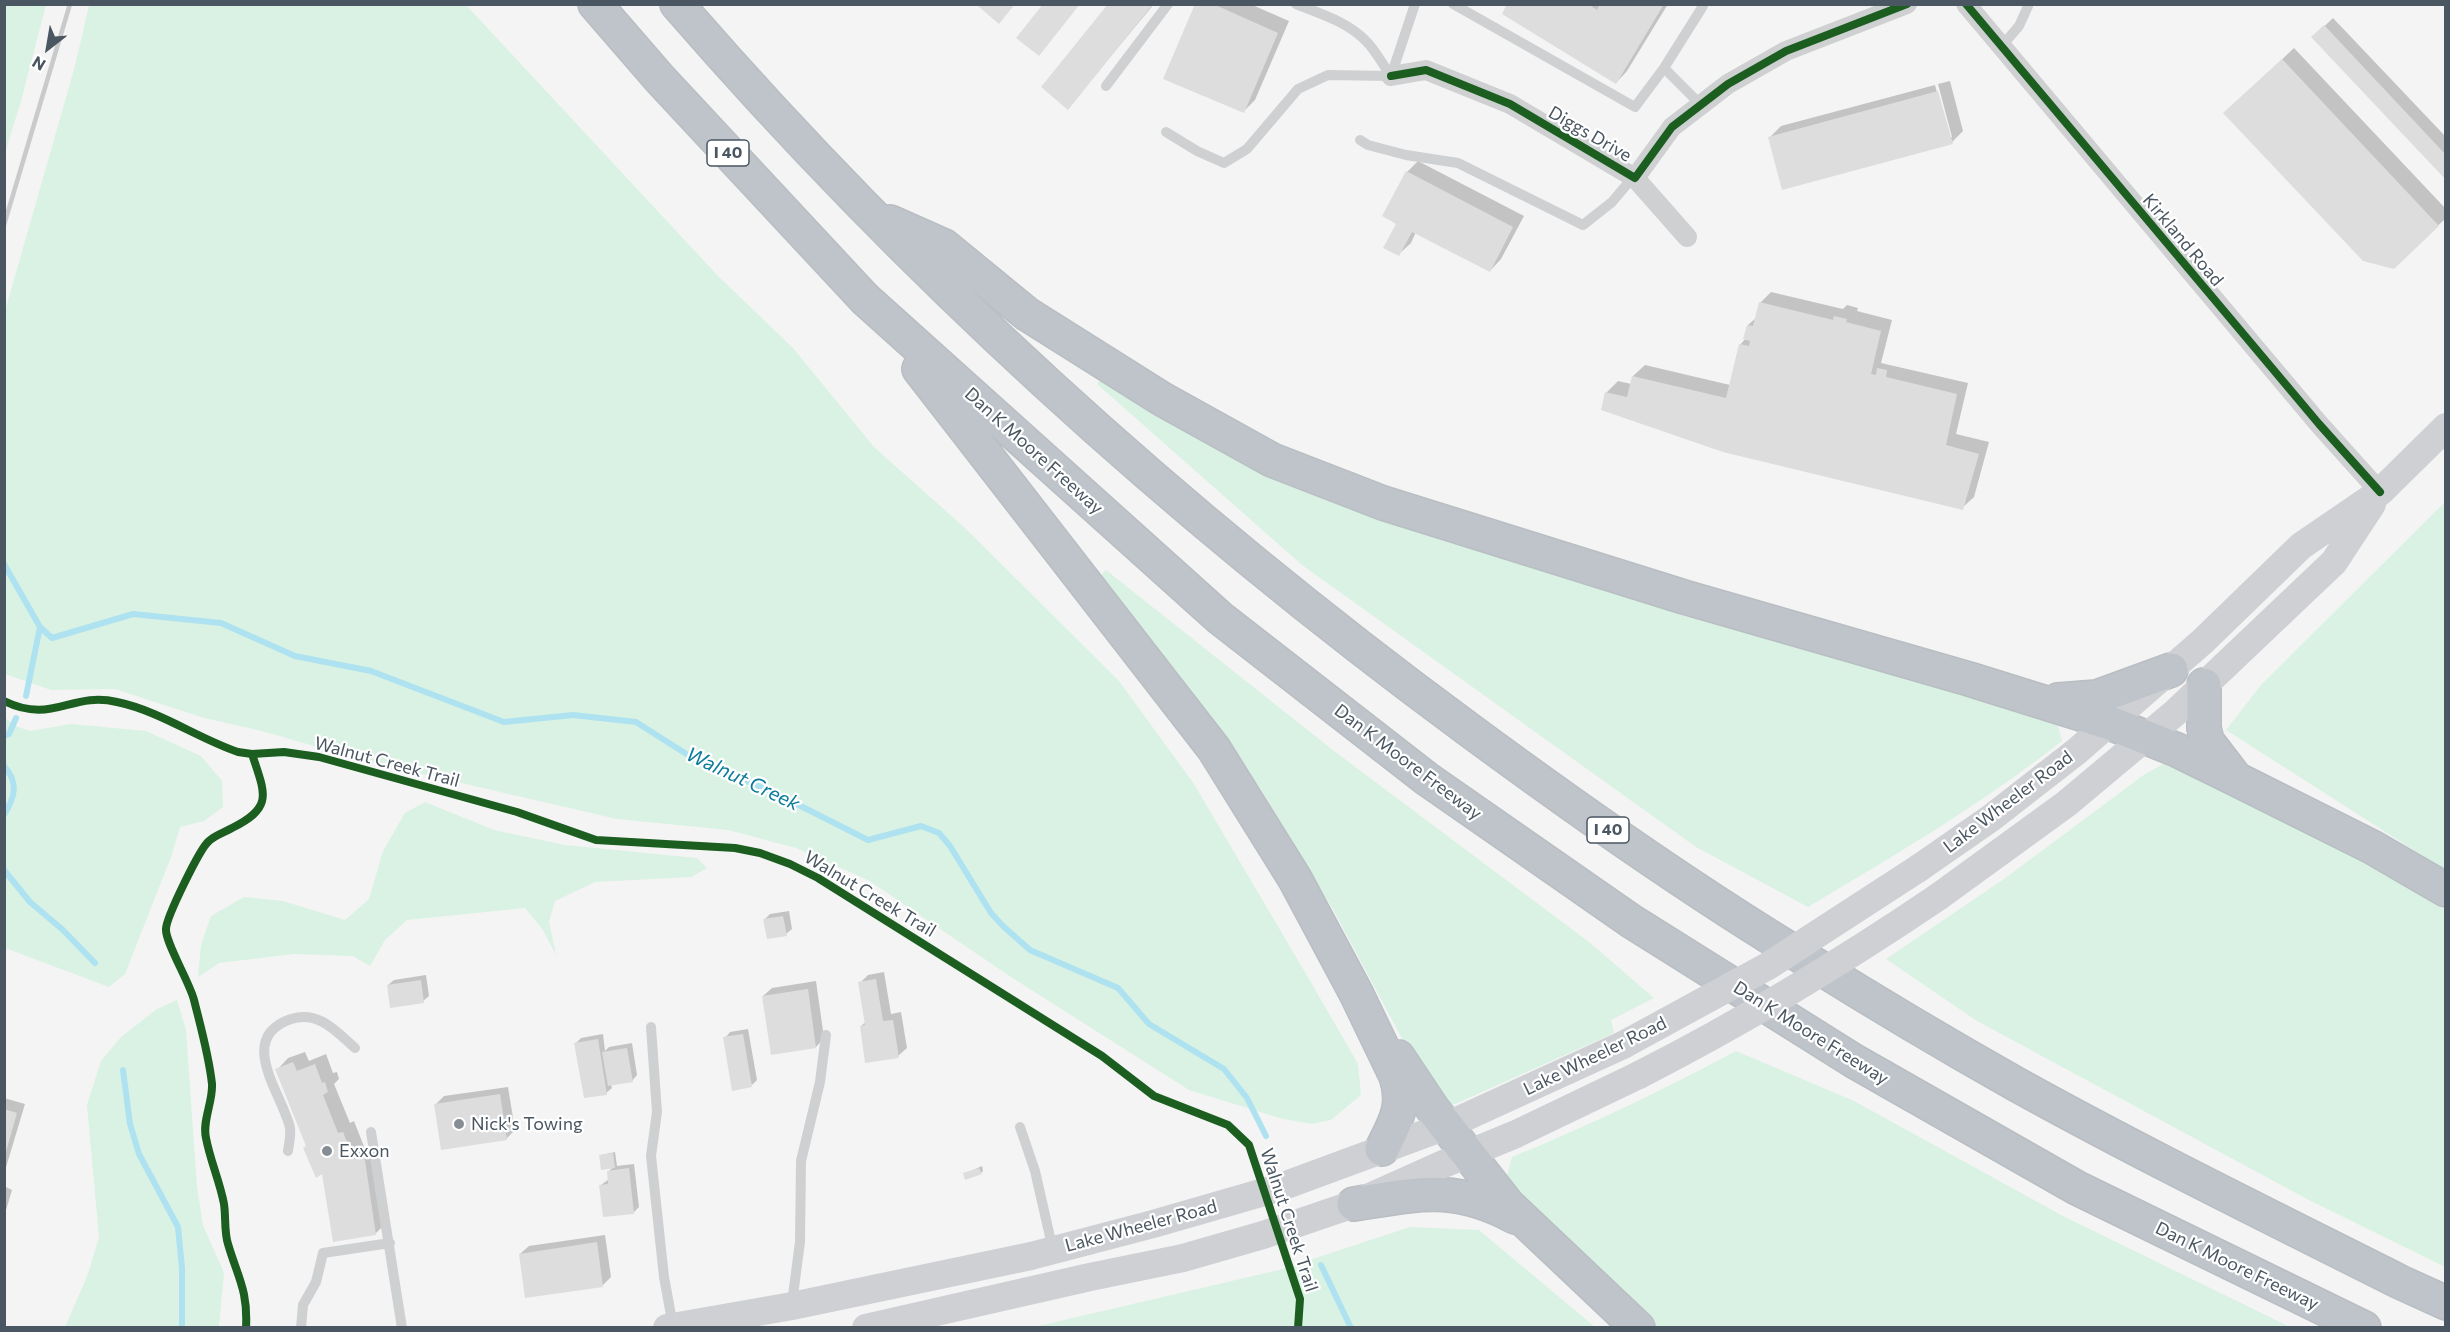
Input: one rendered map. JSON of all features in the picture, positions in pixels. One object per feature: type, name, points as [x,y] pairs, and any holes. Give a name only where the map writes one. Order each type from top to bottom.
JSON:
[{"type":"highway","name":"Dan K Moore Freeway","points":[[595,4],[660,80],[865,299],[1220,618],[1427,779],[1630,921],[1854,1061],[2077,1188],[2364,1328]]},
{"type":"highway","name":"I 40","points":[[677,4],[790,130],[870,213],[1062,396],[1188,509],[1293,596],[1410,686],[1645,856],[1807,961],[2014,1083],[2239,1201],[2445,1303]]},
{"type":"highway","points":[[870,213],[944,246],[1027,314],[1162,399],[1272,460],[1405,510],[1684,597],[2110,723],[2236,779],[2372,847],[2445,890]]},
{"type":"highway","points":[[865,299],[1097,595],[1214,749],[1295,879],[1356,993],[1400,1090],[1398,1117],[1382,1149]]},
{"type":"highway","points":[[2045,702],[2097,697],[2171,670]]},
{"type":"highway","points":[[2204,685],[2204,729],[2207,741],[2236,779]]},
{"type":"highway","points":[[1356,993],[1432,1108],[1508,1205],[1638,1328]]},
{"type":"highway","points":[[1354,1204],[1418,1194],[1445,1193],[1479,1200],[1526,1223]]},
{"type":"main road","name":"Lake Wheeler Road","points":[[670,1327],[792,1306],[1053,1250],[1278,1188],[1446,1126],[1623,1045],[1768,966],[1919,868],[1991,818],[2110,723],[2203,642],[2301,546],[2380,492],[2445,427]]},
{"type":"main road","name":"Lake Wheeler Road","points":[[866,1328],[1183,1258],[1263,1235],[1354,1204],[1516,1134],[1640,1075],[1720,1033],[1869,944],[1938,897],[2058,810],[2147,738],[2334,562],[2380,492]]},
{"type":"street","name":"Diggs Drive","points":[[1391,76],[1426,70],[1510,104],[1634,177],[1672,127],[1728,84],[1786,51],[1907,4]]},
{"type":"street","name":"Kirkland Road","points":[[1966,4],[2319,424],[2380,492]]},
{"type":"street","points":[[1634,177],[1687,237]]},
{"type":"lane","points":[[1106,86],[1168,4]]},
{"type":"lane","points":[[1296,4],[1335,19],[1357,33],[1367,42],[1391,76]]},
{"type":"lane","points":[[1391,76],[1415,4]]},
{"type":"lane","points":[[1453,4],[1490,27],[1635,106],[1664,68],[1703,6]]},
{"type":"lane","points":[[2001,46],[2019,26],[2029,4]]},
{"type":"lane","points":[[1664,68],[1701,105]]},
{"type":"lane","points":[[1166,132],[1197,151],[1224,163],[1247,149],[1298,89],[1328,75],[1391,76]]},
{"type":"lane","points":[[1360,140],[1368,145],[1406,155],[1458,163],[1583,225],[1612,202],[1634,177]]},
{"type":"lane","points":[[288,1151],[290,1129],[264,1064],[267,1039],[286,1021],[298,1017],[313,1018],[325,1022],[355,1048]]},
{"type":"lane","points":[[651,1027],[657,1112],[651,1156],[670,1327]]},
{"type":"lane","points":[[792,1306],[800,1242],[801,1161],[820,1083],[826,1035]]},
{"type":"lane","points":[[1020,1126],[1035,1171],[1053,1250]]},
{"type":"lane","points":[[371,1132],[402,1328]]},
{"type":"lane","points":[[301,1328],[303,1305],[316,1282],[323,1253],[390,1243]]},
{"type":"green space","points":[[5,4],[46,5],[5,153]]},
{"type":"green space","points":[[89,5],[466,5],[718,276],[793,348],[874,447],[965,528],[1119,681],[1194,784],[1309,979],[1358,1064],[1361,1095],[1331,1120],[1312,1124],[1283,1119],[1189,1090],[1011,977],[868,880],[796,848],[728,830],[617,819],[366,761],[262,731],[204,718],[115,689],[51,690],[5,674],[5,311],[75,66]]},
{"type":"green space","points":[[1102,378],[1272,470],[1443,541],[1590,581],[2020,710],[2058,726],[2062,741],[1969,807],[1808,907],[1696,847],[1302,565],[1097,384]]},
{"type":"green space","points":[[2445,502],[2445,870],[2226,730],[2261,685]]},
{"type":"green space","points":[[1106,570],[1334,751],[1589,942],[1654,998],[1611,1020],[1614,1033],[1455,1104],[1445,1105],[1414,1061],[1335,913],[1263,793],[1184,681],[1101,575]]},
{"type":"green space","points":[[5,718],[18,727],[30,731],[71,724],[146,731],[201,756],[222,781],[223,807],[204,821],[180,827],[171,857],[125,974],[109,987],[5,948]]},
{"type":"green space","points":[[2167,762],[2309,830],[2445,910],[2445,1267],[2307,1199],[1977,1021],[1886,959],[2004,879],[2145,774]]},
{"type":"green space","points":[[425,802],[494,830],[565,845],[697,858],[707,868],[691,877],[595,882],[555,901],[549,922],[556,955],[543,930],[525,908],[407,920],[385,940],[370,966],[353,956],[294,954],[219,963],[198,977],[201,945],[211,916],[244,897],[283,901],[345,920],[369,899],[383,851],[405,813]]},
{"type":"green space","points":[[177,1000],[186,1030],[197,1187],[203,1225],[224,1273],[219,1327],[65,1327],[88,1274],[99,1237],[87,1105],[101,1061],[121,1037],[157,1009]]},
{"type":"green space","points":[[1736,1051],[1854,1101],[2063,1216],[2290,1327],[1655,1327],[1505,1184],[1512,1157],[1626,1107]]},
{"type":"green space","points":[[1410,1227],[1479,1230],[1595,1327],[1034,1327],[1279,1270]]},
{"type":"building","points":[[980,4],[1015,4],[999,24],[978,6]]},
{"type":"building","points":[[1043,4],[1080,4],[1039,56],[1016,38]]},
{"type":"building","points":[[1108,4],[1153,4],[1068,110],[1041,87]]},
{"type":"building","points":[[1195,4],[1213,4],[1278,33],[1244,113],[1163,79]]},
{"type":"building","points":[[1507,4],[1588,4],[1597,10],[1600,4],[1664,4],[1616,84],[1502,14]]},
{"type":"building","points":[[2324,25],[2446,155],[2446,180],[2311,37]]},
{"type":"building","points":[[2282,59],[2439,226],[2394,269],[2363,261],[2223,113]]},
{"type":"building","points":[[1938,91],[1953,144],[1782,190],[1768,137]]},
{"type":"building","points":[[1406,171],[1513,227],[1490,272],[1412,232],[1399,256],[1383,248],[1396,224],[1382,216]]},
{"type":"building","points":[[1759,302],[1833,320],[1834,316],[1847,319],[1846,322],[1881,331],[1871,374],[1876,375],[1877,368],[1887,370],[1886,377],[1957,394],[1946,445],[1979,454],[1963,510],[1723,452],[1601,410],[1605,392],[1627,397],[1632,376],[1726,398],[1739,344],[1749,346],[1750,341],[1743,339],[1747,325],[1753,326]]},
{"type":"building","points":[[783,916],[787,936],[767,939],[763,919]]},
{"type":"building","points":[[876,979],[883,1021],[893,1020],[899,1058],[865,1063],[860,1026],[865,1025],[858,982]]},
{"type":"building","points":[[421,980],[424,1003],[390,1008],[387,985]]},
{"type":"building","points":[[808,989],[816,1048],[771,1055],[762,996]]},
{"type":"building","points":[[743,1034],[752,1087],[732,1091],[723,1037]]},
{"type":"building","points":[[598,1039],[607,1095],[584,1098],[574,1043]]},
{"type":"building","points":[[627,1048],[633,1082],[608,1086],[602,1052]]},
{"type":"building","name":"Exxon","points":[[293,1062],[297,1071],[315,1064],[322,1083],[325,1082],[328,1092],[323,1095],[338,1133],[343,1132],[354,1159],[364,1154],[376,1235],[333,1242],[322,1174],[316,1178],[303,1148],[306,1146],[275,1069]]},
{"type":"building","points":[[500,1094],[507,1140],[441,1150],[434,1104]]},
{"type":"building","points":[[4,1109],[17,1113],[5,1155],[4,1155]]},
{"type":"building","points":[[613,1153],[615,1168],[601,1170],[599,1155]]},
{"type":"building","points":[[629,1168],[634,1214],[603,1217],[599,1185],[608,1184],[607,1171]]},
{"type":"building","points":[[979,1168],[982,1174],[965,1180],[963,1173]]},
{"type":"building","points":[[597,1242],[603,1287],[525,1298],[519,1254]]},
{"type":"waterway","name":"Walnut Creek","points":[[4,564],[40,627],[52,638],[133,614],[221,623],[295,656],[371,671],[504,722],[573,715],[636,722],[699,762],[771,791],[868,840],[921,826],[939,833],[950,846],[991,913],[1003,926],[1030,950],[1118,988],[1149,1024],[1224,1069],[1247,1098],[1266,1136]]},
{"type":"waterway","points":[[26,696],[40,627]]},
{"type":"waterway","points":[[4,736],[9,734],[16,718]]},
{"type":"waterway","points":[[4,766],[12,778],[14,790],[4,815]]},
{"type":"waterway","points":[[4,870],[30,902],[63,930],[95,963]]},
{"type":"waterway","points":[[123,1070],[130,1124],[139,1154],[178,1227],[182,1268],[182,1328]]},
{"type":"waterway","name":"Walnut Creek","points":[[1321,1265],[1351,1328]]},
{"type":"railway","points":[[4,225],[70,4]]},
{"type":"cycle path","points":[[1391,76],[1426,70],[1510,104],[1635,178],[1672,127],[1728,84],[1786,51],[1907,4]]},
{"type":"cycle path","points":[[1966,4],[2319,424],[2380,492]]},
{"type":"cycle path","name":"Walnut Creek Trail","points":[[4,701],[36,710],[87,701],[117,702],[163,718],[238,752],[252,754],[284,752],[319,757],[517,812],[596,840],[735,848],[760,853],[790,864],[818,878],[1102,1056],[1154,1096],[1228,1125],[1249,1145],[1300,1299],[1298,1328]]},
{"type":"cycle path","points":[[246,1328],[242,1284],[227,1239],[224,1204],[205,1132],[212,1084],[207,1052],[192,993],[169,943],[166,929],[177,898],[205,846],[214,837],[255,813],[260,806],[263,798],[262,789],[252,754]]},
{"type":"place","name":"Nick's Towing","points":[[459,1124]]},
{"type":"place","name":"Exxon","points":[[327,1151]]}]
